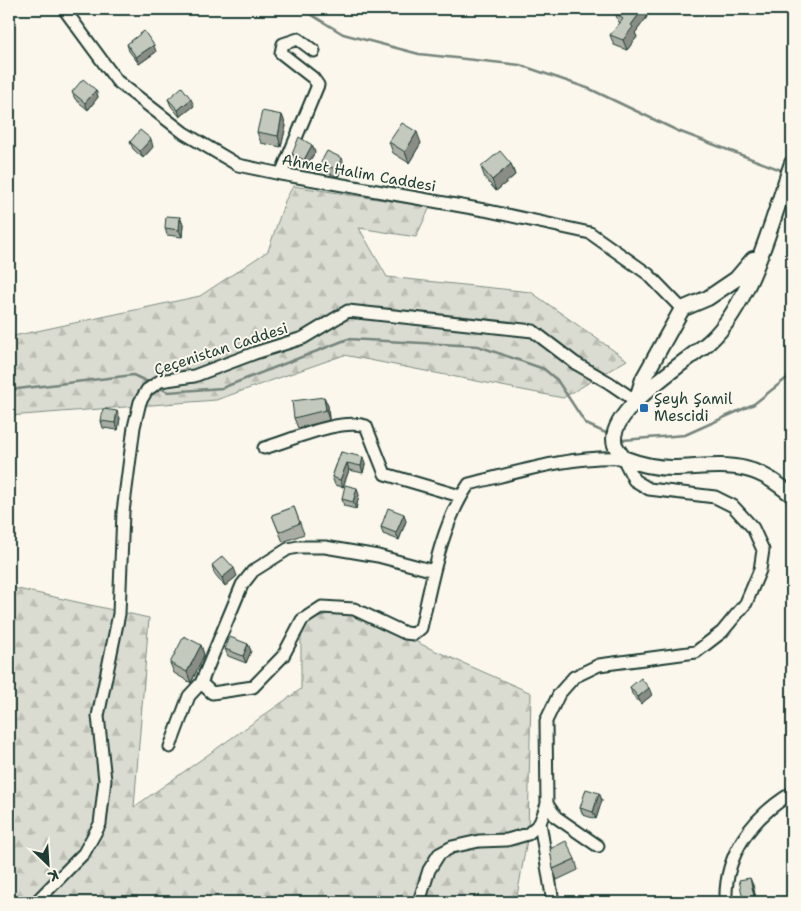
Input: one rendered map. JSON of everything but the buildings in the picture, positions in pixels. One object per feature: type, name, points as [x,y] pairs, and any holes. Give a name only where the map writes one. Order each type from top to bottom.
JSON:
[{"type":"main road","points":[[792,163],[762,248],[739,305],[710,341],[636,402],[624,416],[616,430],[615,444],[623,458],[643,465],[670,468],[711,466],[746,469],[773,479],[792,495]]},
{"type":"main road","points":[[636,402],[643,379],[682,310],[708,298],[736,279],[762,248]]},
{"type":"street","name":"Ahmet Halim Caddesi","points":[[64,9],[117,81],[184,133],[238,165],[484,210],[590,233],[648,274],[682,310]]},
{"type":"street","points":[[280,174],[318,86],[313,78],[281,53],[283,44],[298,39],[314,51]]},
{"type":"street","name":"Çeçenistan Caddesi","points":[[36,902],[84,854],[100,824],[105,780],[98,716],[118,614],[123,512],[134,427],[140,402],[147,390],[160,381],[194,376],[255,353],[304,338],[348,311],[533,330],[575,363],[608,382],[636,402]]},
{"type":"street","points":[[264,448],[333,427],[358,424],[366,426],[385,474],[460,496]]},
{"type":"street","points":[[201,683],[212,693],[253,687],[283,656],[302,620],[322,607],[354,608],[405,633],[414,634],[421,628],[434,571],[455,504],[469,484],[566,462],[599,457],[623,458],[634,480],[649,489],[715,497],[733,506],[753,528],[763,550],[760,570],[746,603],[722,632],[696,652],[599,665],[574,677],[560,694],[546,721],[547,804],[540,823],[528,834],[507,840],[470,843],[452,847],[438,854],[429,870],[419,902]]},
{"type":"street","points":[[170,747],[190,696],[201,683],[242,585],[253,571],[288,549],[298,547],[334,549],[378,556],[434,571]]},
{"type":"street","points":[[726,902],[729,866],[736,848],[754,824],[792,793]]},
{"type":"street","points":[[547,804],[556,817],[598,846]]},
{"type":"street","points":[[540,823],[553,902]]},
{"type":"green space","points":[[293,186],[430,207],[416,237],[359,228],[387,277],[531,292],[627,360],[563,398],[344,355],[216,400],[9,416],[9,337],[200,296],[268,251],[285,201]]},
{"type":"green space","points":[[9,587],[149,618],[134,807],[301,689],[301,626],[344,606],[429,648],[531,693],[528,834],[516,902],[9,902]]},
{"type":"waterway","points":[[302,9],[343,34],[419,54],[520,65],[590,89],[678,131],[781,170]]},
{"type":"waterway","points":[[162,389],[168,392],[222,388],[348,339],[478,346],[544,369],[557,380],[586,424],[608,434]]},
{"type":"waterway","points":[[623,440],[685,435],[754,404],[792,374]]},
{"type":"waterway","points":[[9,390],[133,375],[146,381]]},
{"type":"place","name":"Şeyh Şamil Mescidi","points":[[644,408]]}]
